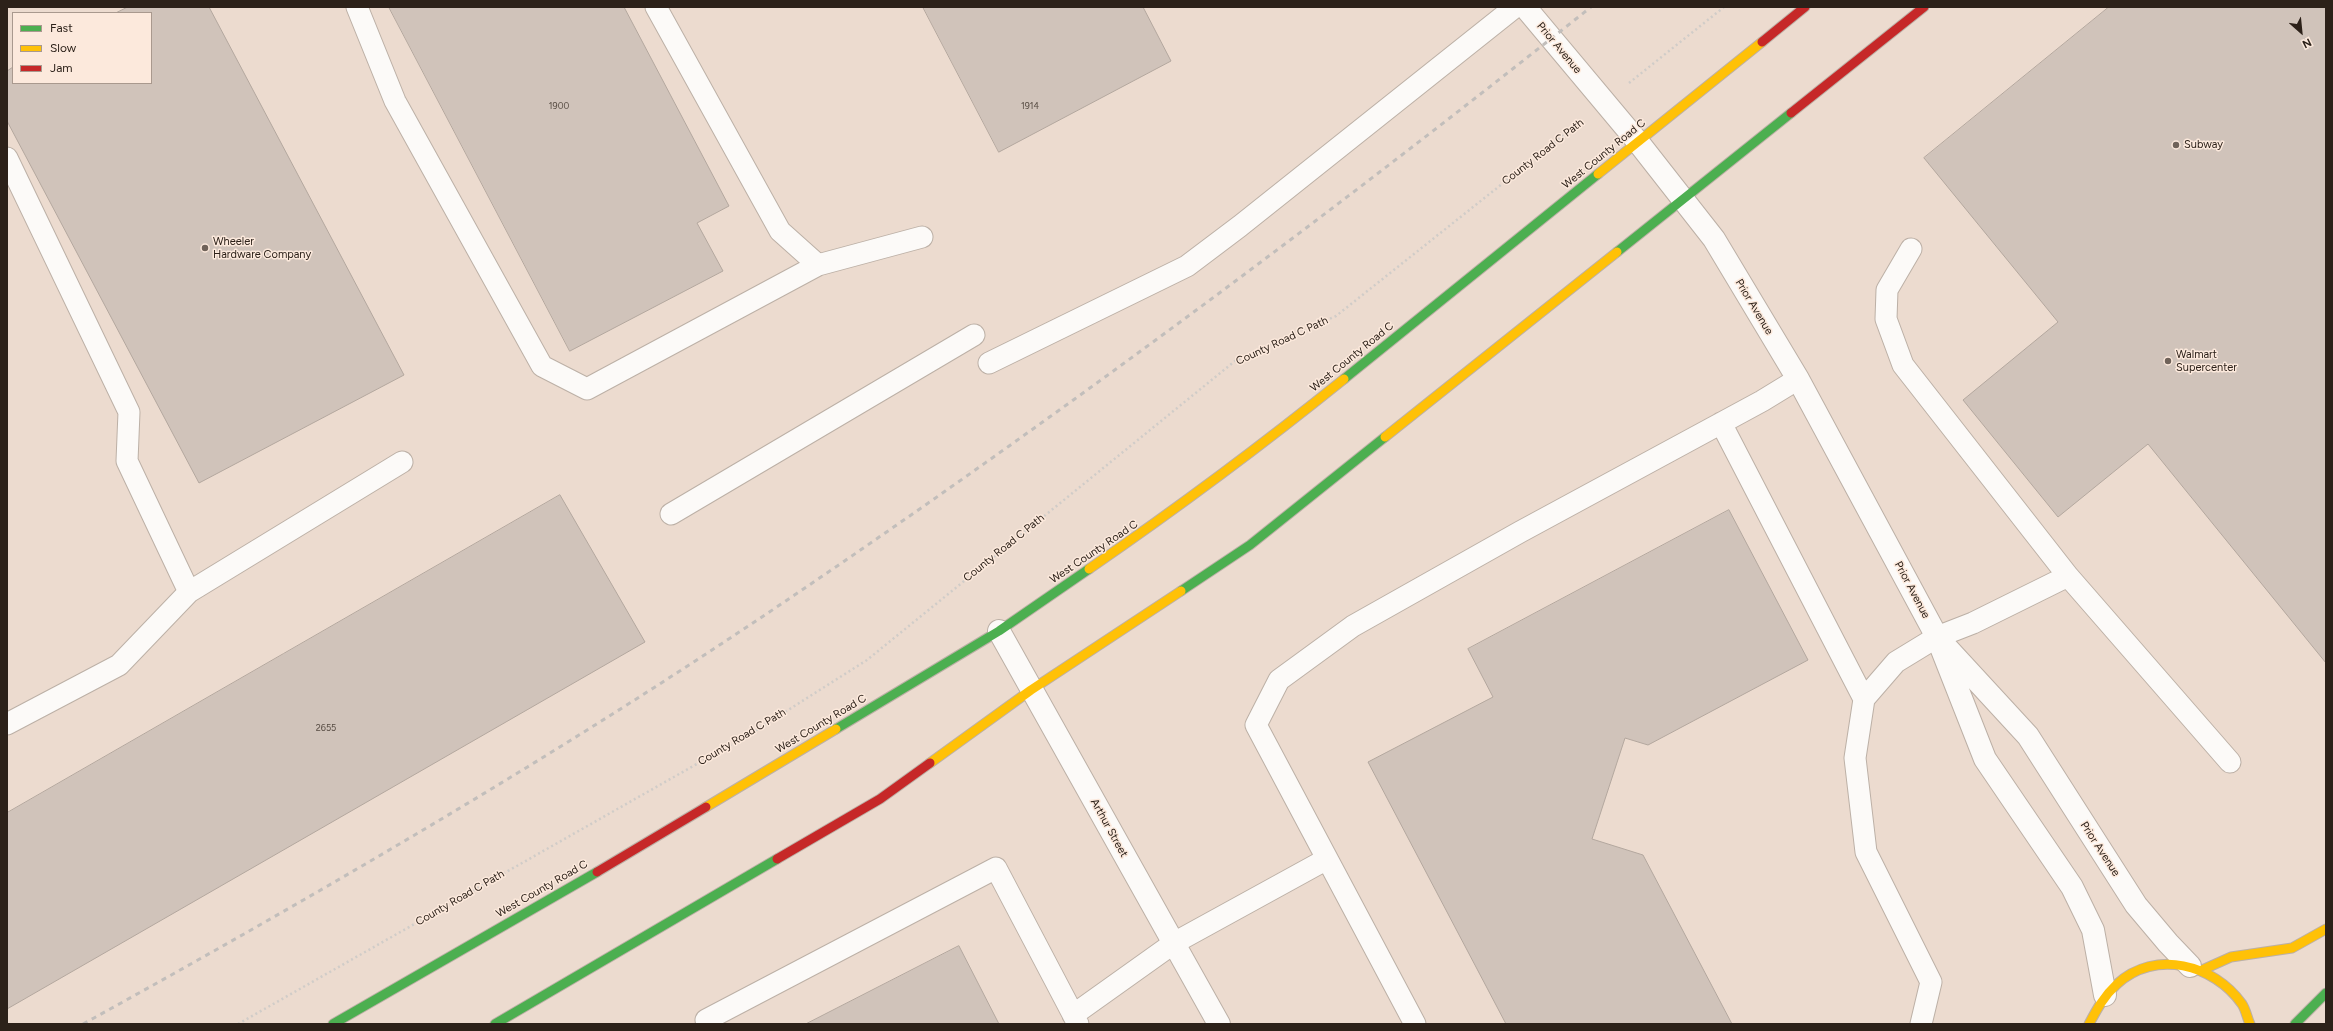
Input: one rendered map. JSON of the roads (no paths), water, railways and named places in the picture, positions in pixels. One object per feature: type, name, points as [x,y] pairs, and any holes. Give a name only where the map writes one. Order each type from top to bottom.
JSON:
[{"type":"main road","name":"West County Road C","points":[[333,1024],[619,859],[999,631],[1156,523],[1287,425],[1805,7]]},
{"type":"main road","points":[[497,1024],[880,799],[1031,690],[1250,545],[1924,7]]},
{"type":"main road","points":[[2196,968],[2231,957],[2292,948],[2326,929]]},
{"type":"main road","points":[[2089,1024],[2095,1010],[2105,995],[2122,978],[2143,968],[2166,964],[2196,968],[2225,984],[2242,1005],[2250,1024]]},
{"type":"main road","points":[[2295,1024],[2326,993]]},
{"type":"street","name":"Prior Avenue","points":[[1525,7],[1638,142],[1714,239],[1798,379],[1937,637],[1985,759],[2072,887],[2094,930],[2105,995]]},
{"type":"street","name":"Arthur Street","points":[[999,631],[1219,1024]]},
{"type":"street","name":"Prior Avenue","points":[[1937,637],[2028,736],[2136,905],[2168,943],[2196,968]]},
{"type":"lane","points":[[357,7],[395,101],[542,366],[587,389],[818,265],[922,237]]},
{"type":"lane","points":[[656,7],[780,231],[818,265]]},
{"type":"lane","points":[[989,363],[1187,266],[1240,226],[1515,7]]},
{"type":"lane","points":[[7,158],[129,412],[127,461],[189,592]]},
{"type":"lane","points":[[1911,249],[1887,290],[1886,319],[1903,365],[2068,576],[2230,762]]},
{"type":"lane","points":[[671,514],[974,335]]},
{"type":"lane","points":[[1415,1024],[1256,725],[1279,680],[1353,626],[1520,532],[1722,423],[1798,379]]},
{"type":"lane","points":[[1722,423],[1864,699]]},
{"type":"lane","points":[[7,724],[118,665],[189,592],[402,462]]},
{"type":"lane","points":[[1921,1024],[1931,982],[1866,852],[1855,758],[1864,699],[1896,662],[1937,637],[1973,623],[2068,576]]},
{"type":"lane","points":[[708,1024],[706,1020],[996,868],[1075,1020],[1174,943],[1327,859]]},
{"type":"railway","points":[[83,1024],[265,922],[444,817],[622,708],[796,594],[999,453],[1199,308],[1396,159],[1591,7]]},
{"type":"place","name":"Subway","points":[[2176,145]]},
{"type":"place","name":"Wheeler Hardware Company","points":[[205,248]]},
{"type":"place","name":"Walmart Supercenter","points":[[2168,361]]}]
